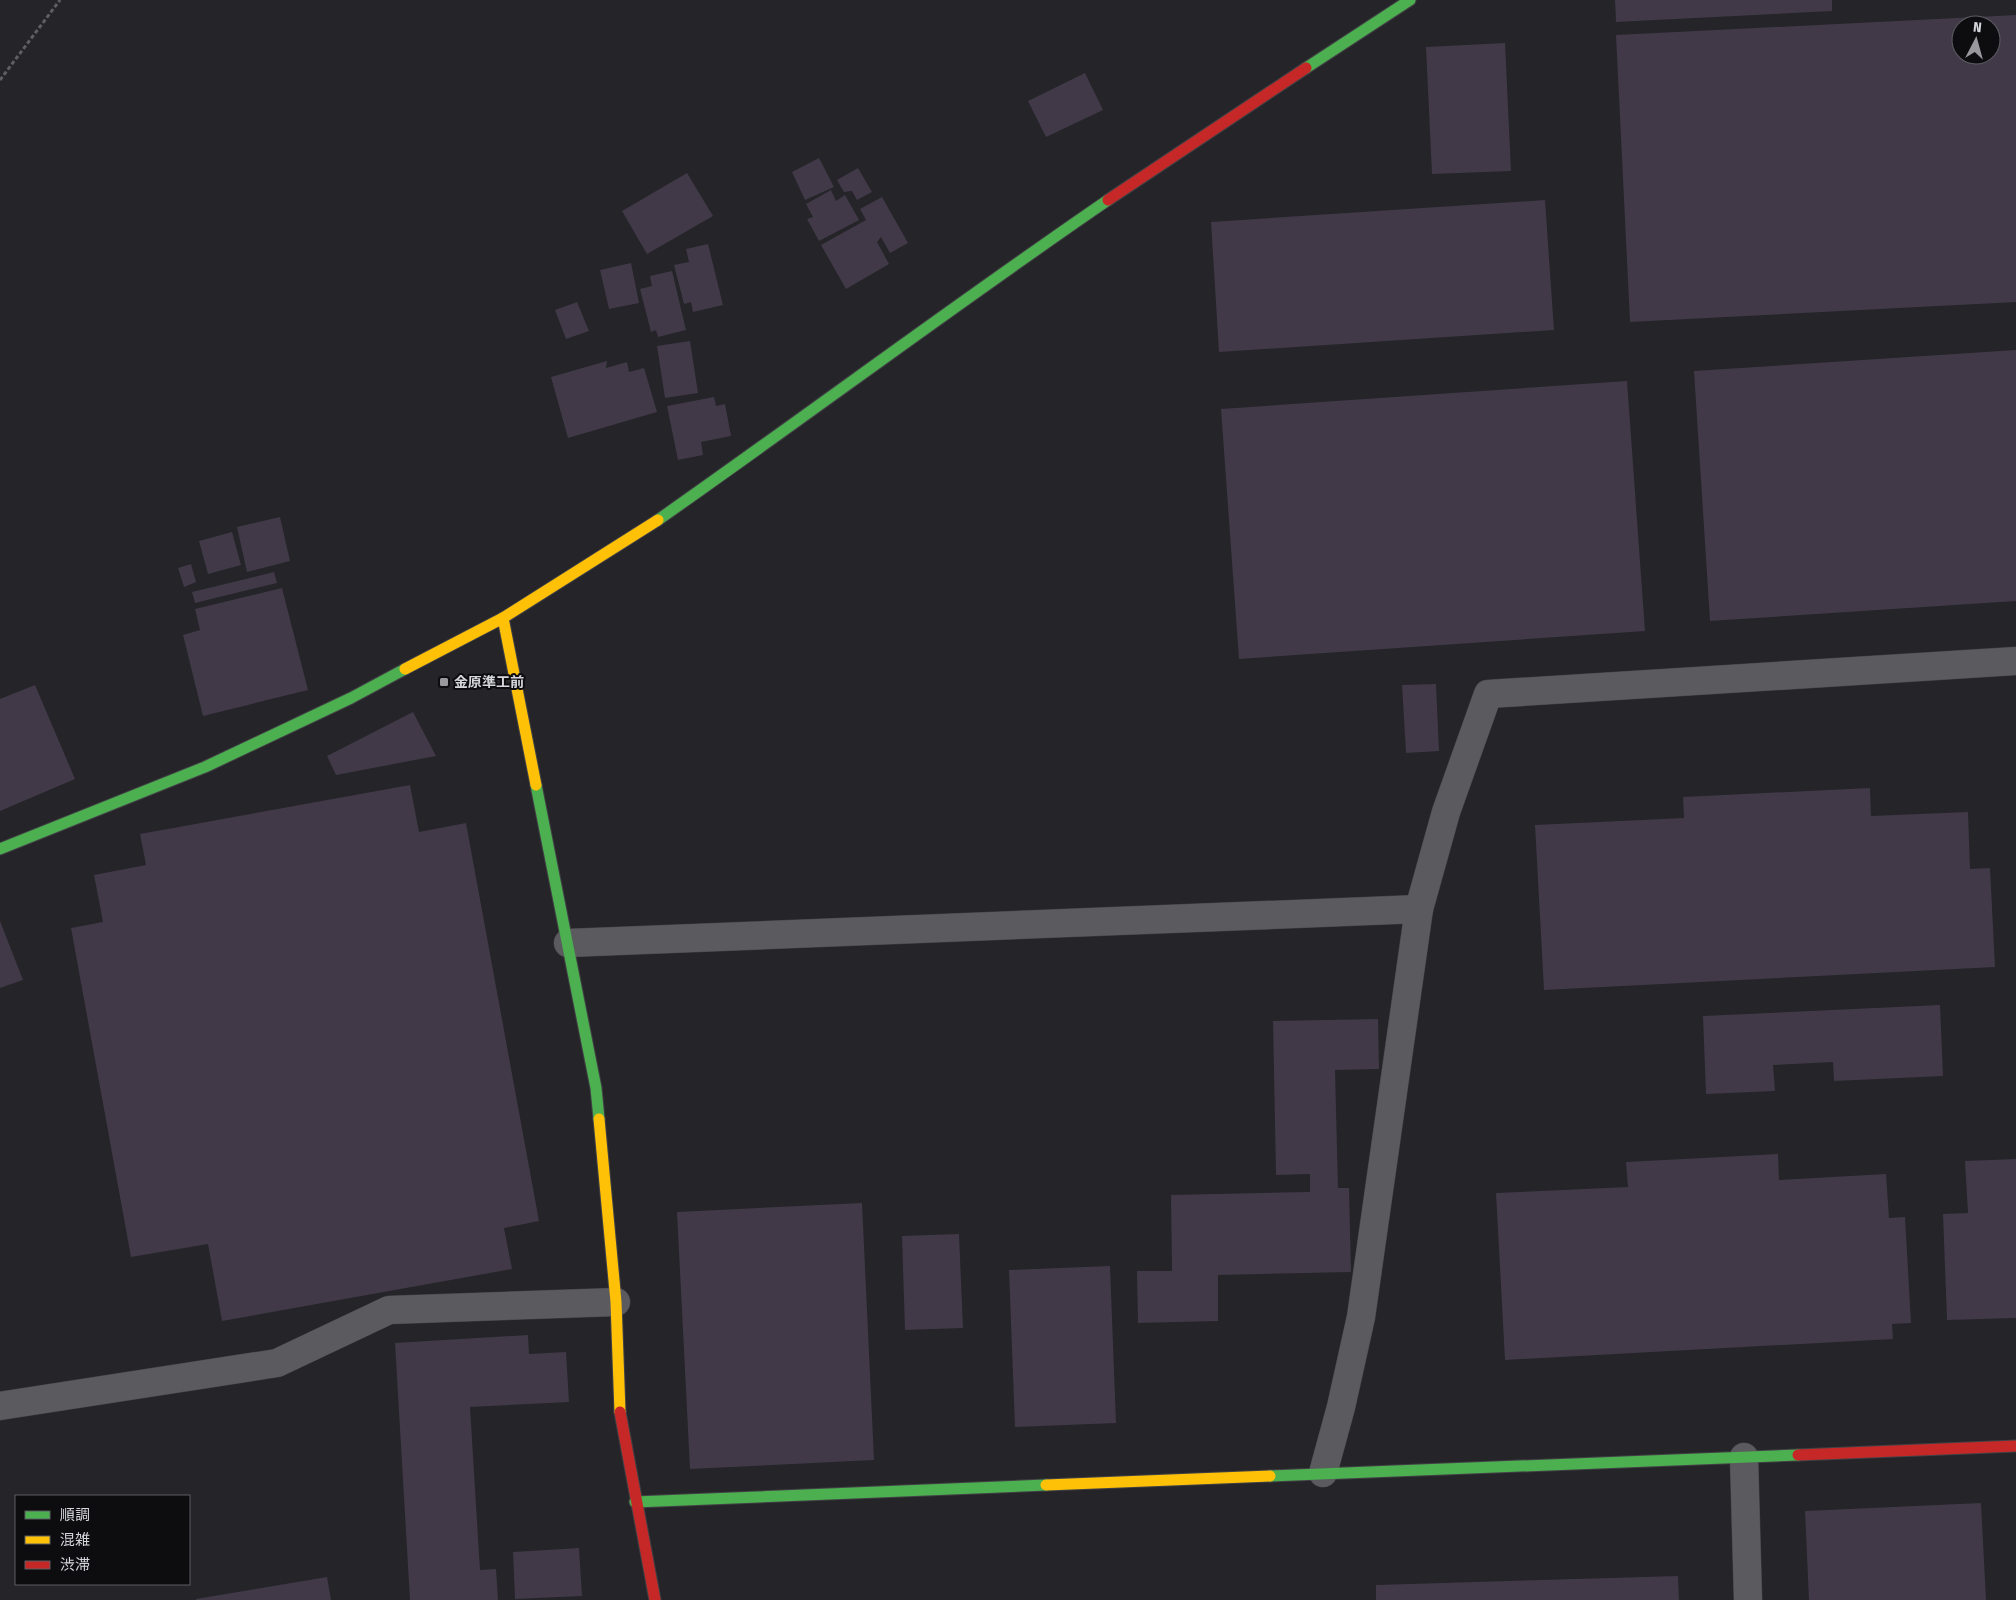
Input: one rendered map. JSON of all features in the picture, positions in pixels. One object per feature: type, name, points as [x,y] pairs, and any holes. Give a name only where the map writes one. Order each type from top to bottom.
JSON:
[{"type":"street","points":[[0,848],[205,767],[351,698],[504,618],[642,531],[828,400],[921,330],[1013,265],[1152,169],[1410,0]]},
{"type":"street","points":[[504,618],[596,1088],[616,1302],[619,1405],[635,1502],[655,1600]]},
{"type":"street","points":[[1323,1473],[1341,1407],[1361,1317],[1419,909],[1446,812],[1488,694],[2016,661]]},
{"type":"street","points":[[568,944],[1419,909]]},
{"type":"street","points":[[0,1406],[277,1363],[390,1310],[616,1302]]},
{"type":"street","points":[[635,1502],[2016,1446]]},
{"type":"street","points":[[1744,1457],[1748,1600]]},
{"type":"path","points":[[0,80],[60,0]]},
{"type":"building","points":[[1615,0],[1832,0],[1832,11],[1616,22]]},
{"type":"building","points":[[2016,15],[2016,302],[1630,322],[1616,35],[1951,18],[1951,65],[2001,65],[2001,16]]},
{"type":"building","points":[[1505,43],[1511,171],[1432,174],[1426,47]]},
{"type":"building","points":[[1085,73],[1103,110],[1046,137],[1028,101]]},
{"type":"building","points":[[819,158],[834,187],[805,200],[792,172]]},
{"type":"building","points":[[858,168],[872,192],[857,200],[852,191],[844,192],[837,180]]},
{"type":"building","points":[[687,173],[713,216],[647,254],[622,211]]},
{"type":"building","points":[[831,190],[836,201],[845,195],[859,220],[819,241],[807,219],[813,217],[806,204]]},
{"type":"building","points":[[882,197],[908,243],[890,253],[881,237],[877,242],[889,264],[846,289],[821,245],[866,220],[860,209]]},
{"type":"building","points":[[1545,200],[1554,330],[1219,352],[1211,222]]},
{"type":"building","points":[[708,244],[723,305],[693,312],[691,302],[684,304],[674,265],[689,262],[686,249]]},
{"type":"building","points":[[631,263],[639,303],[609,309],[600,270]]},
{"type":"building","points":[[672,271],[686,330],[658,337],[656,330],[651,332],[640,289],[652,286],[650,276]]},
{"type":"building","points":[[577,302],[589,331],[566,339],[555,310]]},
{"type":"building","points":[[690,341],[698,393],[665,398],[657,346]]},
{"type":"building","points":[[2016,350],[2016,601],[1710,621],[1694,371]]},
{"type":"building","points":[[607,361],[606,368],[627,362],[629,372],[644,368],[657,412],[568,438],[551,377]]},
{"type":"building","points":[[1627,381],[1645,631],[1239,659],[1221,409]]},
{"type":"building","points":[[714,397],[716,406],[725,404],[731,436],[701,442],[703,455],[678,460],[667,406]]},
{"type":"building","points":[[280,517],[290,561],[247,572],[237,527]]},
{"type":"building","points":[[232,532],[241,565],[208,574],[199,541]]},
{"type":"building","points":[[191,564],[196,582],[184,587],[178,568]]},
{"type":"building","points":[[274,572],[277,583],[195,603],[192,592]]},
{"type":"building","points":[[282,588],[308,690],[203,716],[183,635],[200,630],[195,609]]},
{"type":"building","points":[[1436,684],[1439,751],[1406,753],[1402,685]]},
{"type":"building","points":[[35,685],[75,779],[0,811],[0,699]]},
{"type":"building","points":[[413,712],[436,756],[336,775],[327,756]]},
{"type":"building","points":[[410,785],[419,832],[466,823],[539,1221],[504,1228],[512,1269],[222,1321],[208,1244],[131,1257],[71,928],[103,922],[94,875],[146,865],[140,834]]},
{"type":"building","points":[[1870,788],[1871,816],[1968,812],[1970,869],[1990,868],[1995,967],[1544,990],[1535,825],[1684,818],[1683,797]]},
{"type":"building","points":[[0,921],[23,980],[0,988]]},
{"type":"building","points":[[1940,1005],[1943,1076],[1834,1081],[1833,1062],[1773,1065],[1775,1091],[1706,1094],[1703,1016]]},
{"type":"building","points":[[1378,1019],[1379,1069],[1335,1070],[1338,1188],[1349,1188],[1351,1272],[1218,1275],[1218,1321],[1138,1323],[1137,1271],[1172,1271],[1171,1195],[1310,1192],[1310,1174],[1276,1175],[1273,1021]]},
{"type":"building","points":[[1778,1154],[1779,1180],[1886,1174],[1889,1218],[1905,1217],[1911,1323],[1892,1324],[1893,1339],[1505,1360],[1496,1193],[1628,1187],[1626,1162]]},
{"type":"building","points":[[2016,1159],[2016,1318],[1947,1320],[1943,1214],[1968,1213],[1965,1161]]},
{"type":"building","points":[[862,1203],[874,1460],[690,1469],[677,1212]]},
{"type":"building","points":[[959,1234],[963,1328],[905,1330],[902,1236]]},
{"type":"building","points":[[1110,1266],[1116,1423],[1015,1427],[1009,1270]]},
{"type":"building","points":[[528,1335],[529,1354],[566,1352],[569,1402],[470,1407],[480,1570],[496,1569],[498,1600],[410,1600],[395,1343]]},
{"type":"building","points":[[1981,1503],[1986,1600],[1809,1600],[1805,1511]]},
{"type":"building","points":[[579,1548],[582,1596],[515,1599],[513,1552]]},
{"type":"building","points":[[1678,1576],[1679,1600],[1376,1600],[1376,1585]]},
{"type":"building","points":[[327,1577],[331,1600],[196,1600],[196,1599]]},
{"type":"traffic: fast","points":[[1306,68],[1410,0]]},
{"type":"traffic: fast","points":[[658,520],[1108,200]]},
{"type":"traffic: fast","points":[[0,849],[205,767],[351,698],[405,669]]},
{"type":"traffic: fast","points":[[536,785],[596,1088],[599,1119]]},
{"type":"traffic: fast","points":[[1270,1476],[1798,1455]]},
{"type":"traffic: fast","points":[[635,1502],[1046,1485]]},
{"type":"traffic: slow","points":[[405,669],[503,618],[658,520]]},
{"type":"traffic: slow","points":[[503,618],[536,785]]},
{"type":"traffic: slow","points":[[599,1119],[616,1302],[620,1412]]},
{"type":"traffic: slow","points":[[1046,1485],[1270,1476]]},
{"type":"traffic: jam","points":[[1108,200],[1306,68]]},
{"type":"traffic: jam","points":[[620,1412],[655,1600]]},
{"type":"traffic: jam","points":[[1798,1455],[2016,1446]]},
{"type":"place","name":"金原準工前","points":[[444,682]]}]
